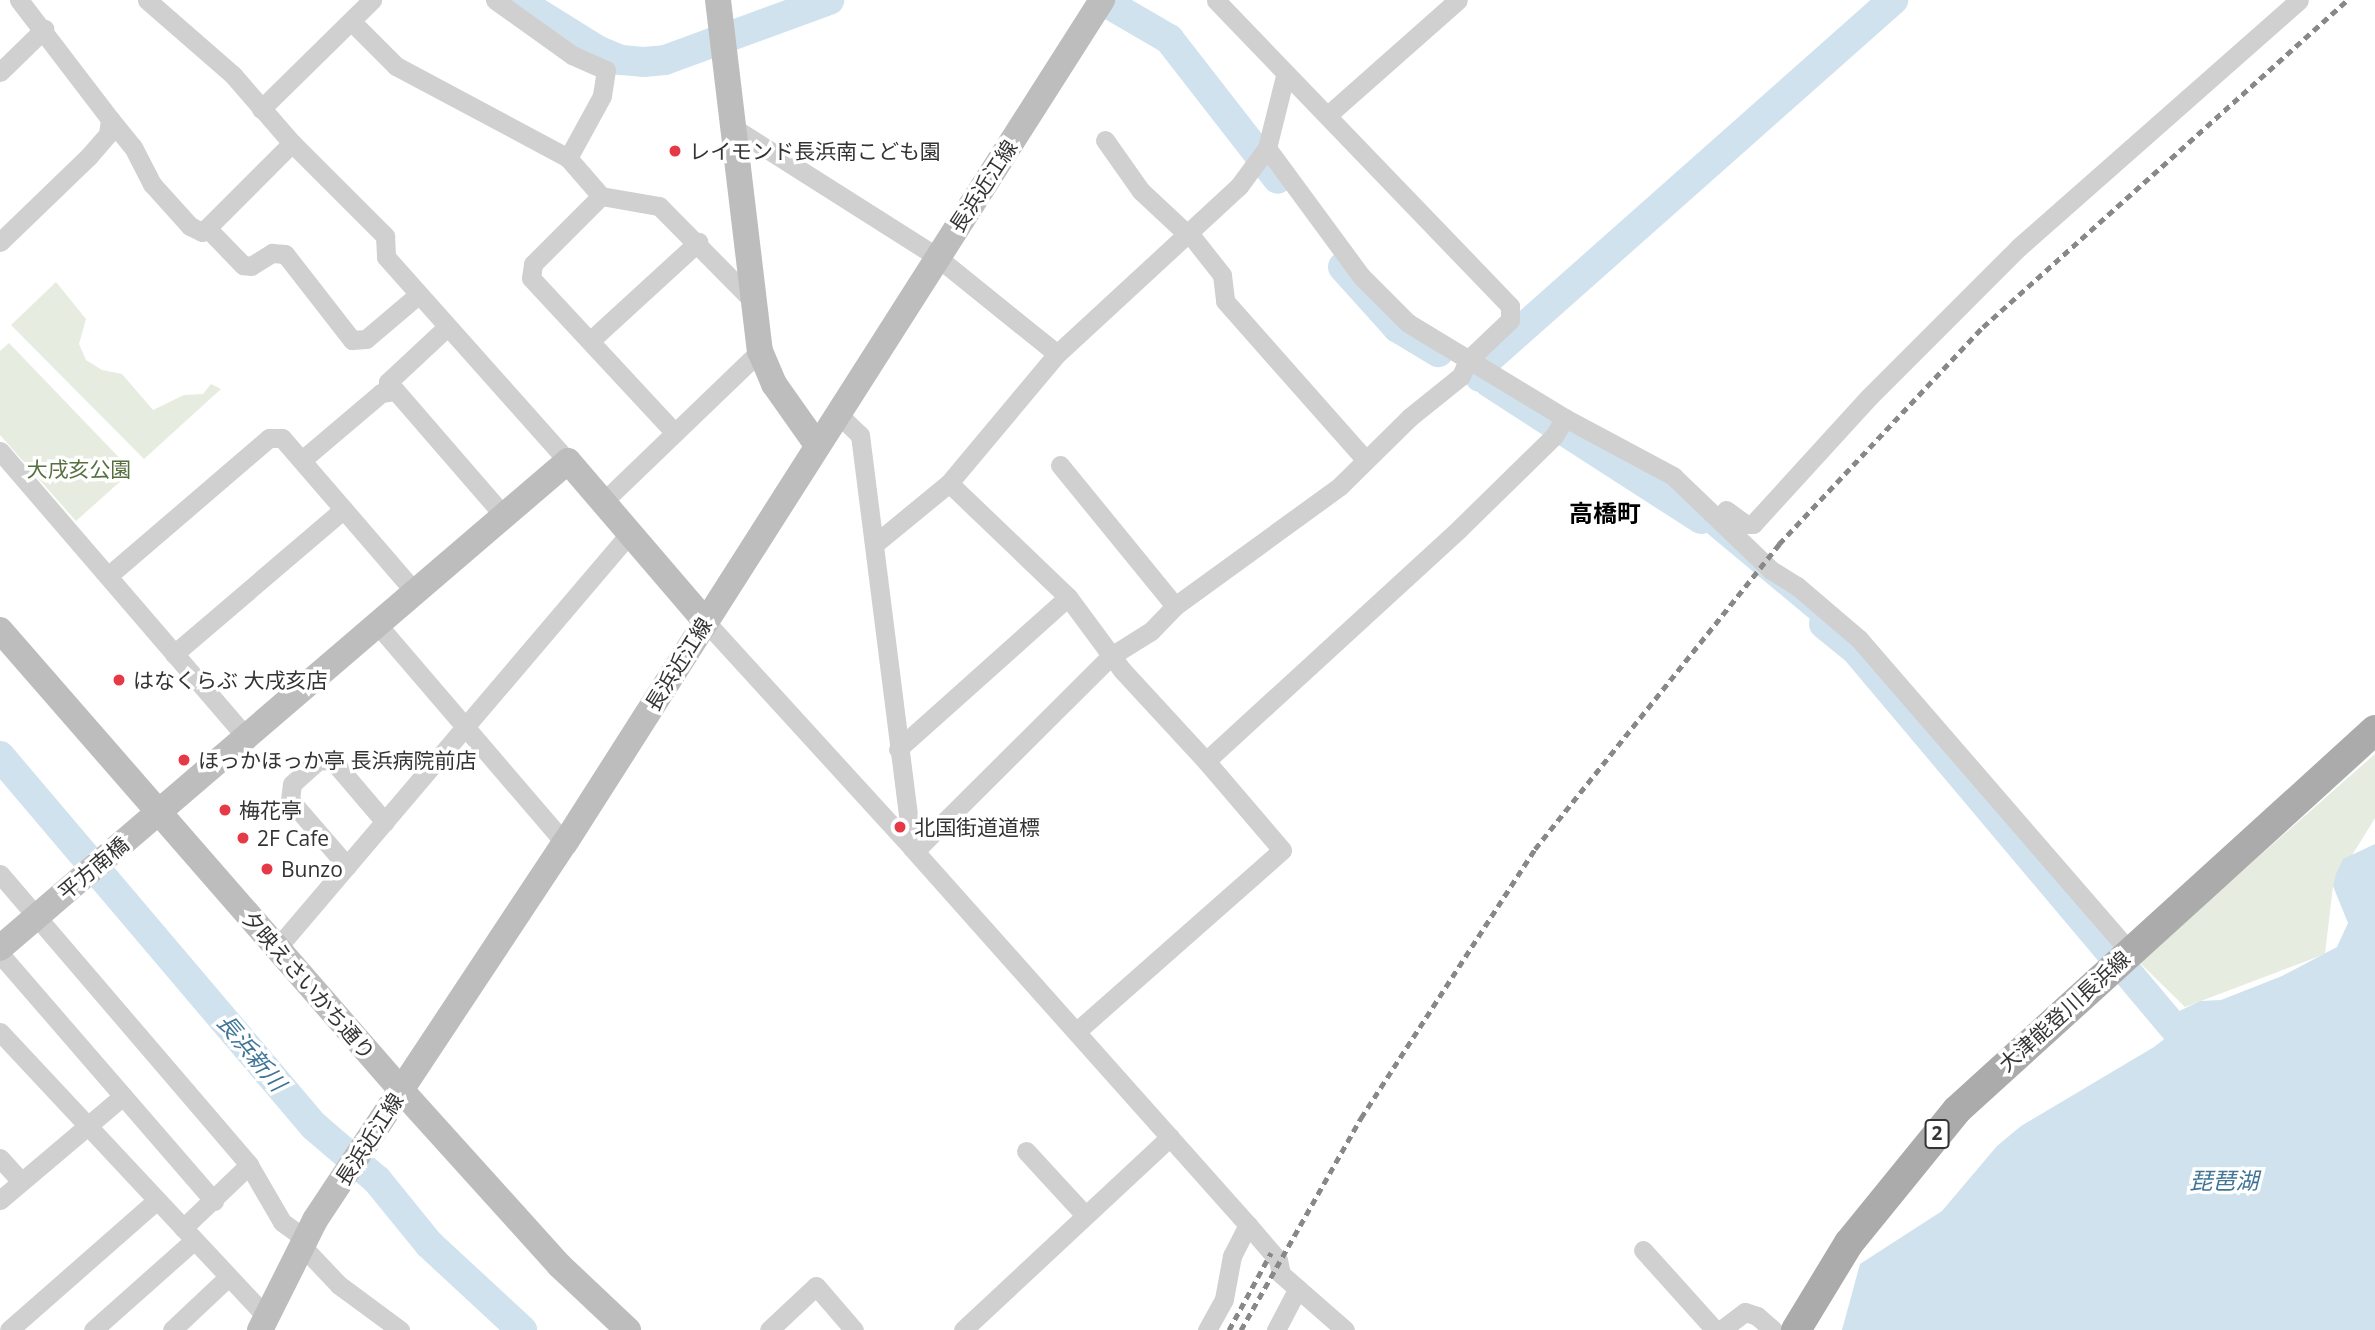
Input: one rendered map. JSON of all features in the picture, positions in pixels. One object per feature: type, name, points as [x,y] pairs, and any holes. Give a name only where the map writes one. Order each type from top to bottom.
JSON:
[{"type":"main road","points":[[718,0],[760,351],[774,384],[817,445]]},
{"type":"main road","name":"長浜近江線","points":[[264,1324],[307,1235],[565,843],[1099,4]]},
{"type":"main road","points":[[568,461],[705,621]]},
{"type":"main road","name":"平方南橋","points":[[0,948],[568,461]]},
{"type":"main road","name":"夕映えさいかち通り","points":[[0,630],[149,820],[277,948],[559,1265],[628,1330]]},
{"type":"main road","name":"大津能登川長浜線","points":[[1796,1330],[1849,1243],[1949,1120],[2375,730]]},
{"type":"street","points":[[19,0],[133,147],[152,184],[190,226],[202,232],[207,228],[292,143]]},
{"type":"street","points":[[147,0],[233,75],[292,143],[385,236],[386,257],[568,461]]},
{"type":"street","points":[[261,109],[372,0]]},
{"type":"street","points":[[495,0],[572,55],[606,70],[601,96],[569,158]]},
{"type":"street","points":[[913,850],[1111,656],[1151,631],[1175,606],[1276,528],[1331,493],[1365,459],[1472,367],[1510,320],[1510,306],[1329,114],[1285,76],[1216,0]]},
{"type":"street","points":[[1329,114],[1458,0]]},
{"type":"street","points":[[1262,154],[1361,276],[1408,323],[1561,426],[1699,488],[1745,524],[1753,524],[1869,397],[2018,247],[2299,0]]},
{"type":"street","points":[[351,21],[396,66],[569,158],[601,196],[659,206],[752,300]]},
{"type":"street","points":[[0,72],[44,29]]},
{"type":"street","points":[[876,543],[949,483],[1056,354],[1239,186],[1262,154],[1285,76]]},
{"type":"street","points":[[0,242],[89,156],[108,134],[110,120]]},
{"type":"street","points":[[734,128],[937,257],[1056,354]]},
{"type":"street","points":[[1105,140],[1141,191],[1188,233],[1222,275],[1226,301],[1365,459]]},
{"type":"street","points":[[601,196],[533,264],[531,278],[673,431]]},
{"type":"street","points":[[207,228],[243,265],[251,266],[272,253],[285,254],[352,340],[366,340],[418,295]]},
{"type":"street","points":[[590,341],[698,243]]},
{"type":"street","points":[[447,327],[388,382],[504,516]]},
{"type":"street","points":[[603,502],[673,431],[760,351]]},
{"type":"street","points":[[302,460],[381,393],[395,391]]},
{"type":"street","points":[[838,414],[860,435],[876,543],[898,750],[913,850]]},
{"type":"street","points":[[1206,761],[1561,426]]},
{"type":"street","points":[[108,576],[269,438],[282,438],[415,592]]},
{"type":"street","points":[[0,451],[246,737]]},
{"type":"street","points":[[1060,465],[1175,606]]},
{"type":"street","points":[[1673,476],[1771,570],[1808,595],[1885,666],[2123,958]]},
{"type":"street","points":[[949,483],[1068,597],[1111,656],[1282,850],[1077,1031]]},
{"type":"street","points":[[174,654],[344,509]]},
{"type":"street","points":[[277,948],[630,533]]},
{"type":"street","points":[[898,750],[1068,597]]},
{"type":"street","points":[[705,621],[1170,1136],[1278,1260],[1281,1274],[1345,1330]]},
{"type":"street","points":[[377,624],[565,843]]},
{"type":"street","points":[[348,866],[290,800],[292,784],[319,760],[333,761],[385,822]]},
{"type":"street","points":[[0,874],[41,912],[250,1165],[282,1222],[307,1235],[339,1285],[400,1330]]},
{"type":"street","points":[[0,954],[214,1201]]},
{"type":"street","points":[[0,1032],[227,1278],[264,1324]]},
{"type":"street","points":[[0,1200],[123,1096]]},
{"type":"street","points":[[963,1330],[1170,1136]]},
{"type":"street","points":[[1026,1151],[1084,1214]]},
{"type":"street","points":[[0,1158],[21,1181]]},
{"type":"street","points":[[93,1330],[188,1235],[214,1201],[250,1165]]},
{"type":"street","points":[[9,1330],[156,1201]]},
{"type":"street","points":[[1208,1330],[1224,1299],[1232,1256],[1248,1225]]},
{"type":"street","points":[[1643,1250],[1715,1330]]},
{"type":"street","points":[[172,1330],[227,1278]]},
{"type":"street","points":[[769,1330],[816,1286],[854,1330]]},
{"type":"street","points":[[1276,1330],[1298,1288]]},
{"type":"street","points":[[1721,1330],[1745,1312],[1773,1330]]},
{"type":"green space","points":[[56,282],[86,319],[79,344],[86,360],[102,370],[122,374],[153,410],[184,395],[203,394],[211,384],[221,389],[144,459],[11,325]]},
{"type":"green space","name":"大戌亥公園","points":[[9,343],[132,471],[76,521],[0,435],[0,351]]},
{"type":"green space","points":[[2375,754],[2375,818],[2333,886],[2325,954],[2185,1007],[2139,962]]},
{"type":"water","points":[[1672,492],[1731,536],[1859,647],[1852,654],[1666,499]]},
{"type":"water","name":"琵琶湖","points":[[2375,844],[2375,1330],[1842,1330],[1860,1264],[1942,1211],[1997,1146],[2021,1126],[2154,1047],[2167,1037],[2165,1018],[2200,1001],[2221,1000],[2282,976],[2337,947],[2348,923],[2333,886],[2336,874],[2343,859]]},
{"type":"waterway","points":[[517,0],[597,50],[621,60],[643,62],[665,60],[829,0]]},
{"type":"waterway","points":[[1102,0],[1169,39],[1278,179]]},
{"type":"waterway","points":[[1480,377],[1487,360],[1893,0]]},
{"type":"waterway","points":[[1343,267],[1398,328],[1438,352]]},
{"type":"waterway","points":[[1490,383],[1701,519]]},
{"type":"waterway","points":[[1824,624],[1856,650],[2192,1049]]},
{"type":"waterway","name":"長浜新川","points":[[0,756],[314,1126],[377,1180],[429,1244],[522,1330]]},
{"type":"railway","points":[[1241,1330],[1361,1118],[1535,849],[1779,544],[1983,327],[2347,0]]},
{"type":"railway","points":[[1229,1330],[1271,1253]]},
{"type":"place","name":"レイモンド長浜南こども園","points":[[675,151]]},
{"type":"place","name":"はなくらぶ 大戌亥店","points":[[119,680]]},
{"type":"place","name":"ほっかほっか亭 長浜病院前店","points":[[184,760]]},
{"type":"place","name":"梅花亭","points":[[225,810]]},
{"type":"place","name":"北国街道道標","points":[[900,827]]},
{"type":"place","name":"2F Cafe","points":[[243,838]]},
{"type":"place","name":"Bunzo","points":[[267,869]]},
{"type":"district","name":"高橋町","points":[[1605,513]]}]
